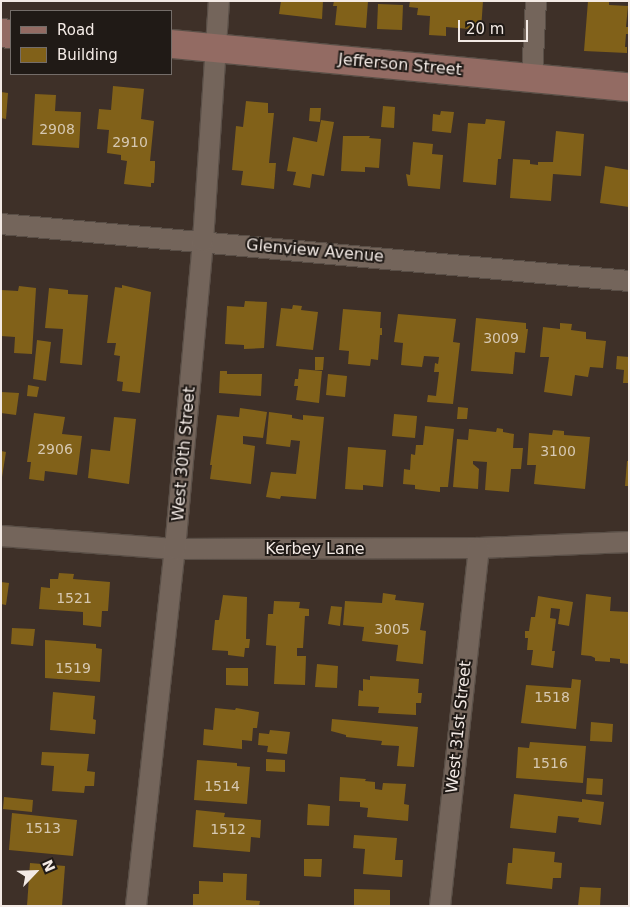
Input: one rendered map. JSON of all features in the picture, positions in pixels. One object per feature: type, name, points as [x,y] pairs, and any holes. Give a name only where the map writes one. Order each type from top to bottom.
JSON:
[{"type":"street","name":"West 30th Street","points":[[136,906],[175,549],[203,241],[219,1]]},
{"type":"street","points":[[532,77],[536,1]]},
{"type":"street","name":"Jefferson Street","points":[[172,44],[629,87]]},
{"type":"street","name":"Glenview Avenue","points":[[1,224],[629,281]]},
{"type":"street","name":"Kerbey Lane","points":[[1,536],[175,549],[479,548],[629,542]]},
{"type":"street","name":"West 31st Street","points":[[440,906],[479,548]]},
{"type":"building","points":[[281,1],[323,1],[322,19],[279,14]]},
{"type":"building","points":[[334,1],[368,1],[366,28],[335,25],[337,6],[333,6]]},
{"type":"building","points":[[410,1],[483,1],[481,30],[446,27],[446,36],[429,35],[430,16],[417,15],[418,8],[409,7]]},
{"type":"building","points":[[588,1],[609,1],[609,5],[628,6],[626,27],[629,27],[628,34],[626,34],[625,47],[627,47],[627,53],[584,51]]},
{"type":"building","points":[[378,4],[403,5],[402,30],[377,29]]},
{"type":"building","points":[[113,86],[144,89],[141,119],[154,121],[150,161],[155,161],[155,167],[154,183],[151,183],[151,187],[124,184],[127,161],[121,160],[121,155],[107,153],[109,130],[97,129],[99,109],[111,110]]},
{"type":"building","points":[[1,92],[8,93],[6,119],[1,118]]},
{"type":"building","points":[[35,94],[56,95],[55,111],[81,112],[79,148],[32,145]]},
{"type":"building","points":[[246,101],[268,103],[268,113],[274,113],[269,163],[276,163],[274,189],[241,185],[243,171],[232,170],[236,126],[243,127]]},
{"type":"building","points":[[383,106],[395,107],[394,128],[381,127]]},
{"type":"building","points":[[310,108],[321,108],[320,122],[309,121]]},
{"type":"building","points":[[441,111],[454,112],[451,133],[432,131],[433,114],[440,115]]},
{"type":"building","points":[[486,119],[505,121],[501,159],[498,159],[496,185],[463,182],[468,123],[485,124]]},
{"type":"building","points":[[321,120],[334,122],[324,176],[312,174],[310,188],[293,185],[296,172],[287,171],[293,137],[317,142]]},
{"type":"building","points":[[556,131],[584,134],[581,176],[553,174],[551,201],[510,198],[513,159],[530,160],[530,164],[538,165],[538,162],[553,162]]},
{"type":"building","points":[[343,136],[370,136],[369,138],[381,139],[379,168],[365,167],[365,172],[341,171]]},
{"type":"building","points":[[413,142],[433,144],[432,154],[443,155],[440,189],[408,186],[406,174],[410,175]]},
{"type":"building","points":[[605,166],[629,170],[629,207],[600,203]]},
{"type":"building","points":[[122,285],[151,292],[140,393],[122,391],[123,382],[117,381],[120,356],[114,355],[116,343],[107,343],[115,287],[122,288]]},
{"type":"building","points":[[19,286],[36,288],[32,354],[14,353],[15,337],[1,336],[1,290],[18,291]]},
{"type":"building","points":[[49,288],[68,290],[68,294],[88,295],[82,365],[60,363],[63,329],[45,328]]},
{"type":"building","points":[[245,301],[267,302],[264,348],[244,349],[244,345],[225,344],[227,306],[244,307]]},
{"type":"building","points":[[293,305],[302,306],[301,310],[318,312],[313,350],[276,346],[281,308],[292,309]]},
{"type":"building","points":[[343,309],[381,312],[380,328],[382,328],[382,335],[380,335],[378,360],[371,359],[370,366],[348,364],[349,351],[339,350]]},
{"type":"building","points":[[398,314],[456,319],[453,342],[460,343],[453,404],[427,402],[428,395],[436,396],[439,372],[434,372],[435,363],[438,364],[439,357],[424,356],[422,367],[401,365],[403,343],[394,342]]},
{"type":"building","points":[[476,318],[526,323],[526,329],[528,329],[525,353],[515,352],[513,374],[471,371]]},
{"type":"building","points":[[560,323],[572,324],[571,330],[586,332],[586,339],[606,341],[603,368],[590,367],[588,377],[575,375],[572,396],[544,392],[549,357],[540,357],[543,327],[560,329]]},
{"type":"building","points":[[37,340],[51,342],[46,381],[33,379]]},
{"type":"building","points":[[617,356],[629,357],[629,383],[623,383],[624,370],[616,369]]},
{"type":"building","points":[[315,357],[324,357],[323,370],[315,370]]},
{"type":"building","points":[[299,369],[322,371],[319,403],[296,400],[298,386],[294,386],[295,379],[298,379]]},
{"type":"building","points":[[220,371],[227,371],[227,374],[262,374],[261,396],[219,393]]},
{"type":"building","points":[[328,374],[347,376],[345,397],[326,395]]},
{"type":"building","points":[[28,385],[39,387],[37,397],[27,396]]},
{"type":"building","points":[[1,392],[19,393],[16,415],[1,413]]},
{"type":"building","points":[[458,407],[468,408],[467,419],[457,419]]},
{"type":"building","points":[[240,408],[267,412],[263,438],[243,436],[243,444],[255,446],[251,484],[210,479],[212,465],[210,465],[217,415],[239,417]]},
{"type":"building","points":[[269,412],[292,415],[292,418],[303,420],[303,415],[324,417],[316,499],[281,496],[280,499],[266,497],[271,472],[296,474],[300,441],[291,440],[290,447],[266,444]]},
{"type":"building","points":[[34,413],[65,417],[62,434],[82,436],[77,475],[45,471],[44,481],[29,479],[31,462],[27,462]]},
{"type":"building","points":[[394,414],[417,416],[415,438],[392,436]]},
{"type":"building","points":[[114,417],[136,419],[129,484],[88,478],[91,449],[110,451]]},
{"type":"building","points":[[425,426],[454,429],[448,487],[440,487],[440,492],[415,489],[415,485],[403,484],[404,469],[410,470],[411,454],[415,455],[416,445],[423,445]]},
{"type":"building","points":[[497,428],[503,429],[503,432],[514,434],[513,448],[523,448],[521,469],[511,469],[509,492],[485,490],[487,462],[473,461],[473,464],[479,469],[478,489],[453,487],[457,439],[468,440],[469,429],[496,432]]},
{"type":"building","points":[[553,430],[564,431],[564,435],[590,437],[585,489],[534,484],[536,465],[527,465],[529,433],[552,435]]},
{"type":"building","points":[[348,447],[386,450],[383,487],[363,485],[363,490],[345,489]]},
{"type":"building","points":[[1,451],[6,452],[2,477],[1,477]]},
{"type":"building","points":[[627,461],[629,461],[629,486],[625,486]]},
{"type":"building","points":[[59,573],[74,574],[73,579],[110,582],[108,611],[102,611],[101,627],[83,625],[83,612],[39,609],[41,587],[50,588],[50,579],[58,579]]},
{"type":"building","points":[[1,582],[9,583],[6,605],[1,604]]},
{"type":"building","points":[[383,593],[396,595],[395,600],[424,603],[420,630],[426,631],[423,664],[396,661],[398,645],[362,641],[364,627],[343,625],[345,601],[382,603]]},
{"type":"building","points":[[586,594],[611,597],[610,611],[629,612],[629,664],[620,663],[620,659],[610,658],[610,662],[595,661],[595,658],[591,656],[581,655]]},
{"type":"building","points":[[223,595],[247,597],[246,639],[250,639],[249,648],[245,648],[244,657],[228,655],[228,651],[212,650],[215,620],[219,620]]},
{"type":"building","points":[[538,596],[573,602],[569,626],[558,624],[560,609],[551,608],[550,618],[556,619],[552,651],[555,651],[553,668],[531,665],[533,650],[527,650],[528,638],[525,638],[525,631],[529,631],[531,617],[535,617]]},
{"type":"building","points":[[274,601],[300,602],[299,608],[309,609],[309,616],[305,616],[303,648],[297,648],[297,656],[306,656],[305,685],[274,684],[276,646],[266,645],[268,614],[273,614]]},
{"type":"building","points":[[331,606],[342,607],[340,626],[328,624]]},
{"type":"building","points":[[12,628],[35,629],[33,646],[11,644]]},
{"type":"building","points":[[45,640],[96,644],[96,648],[102,649],[100,682],[45,678]]},
{"type":"building","points":[[317,664],[338,666],[337,688],[315,687]]},
{"type":"building","points":[[226,668],[248,668],[248,686],[226,685]]},
{"type":"building","points":[[370,676],[419,679],[418,693],[422,693],[421,703],[416,703],[416,715],[378,713],[379,707],[358,706],[359,690],[363,691],[363,679],[370,680]]},
{"type":"building","points":[[572,679],[581,680],[576,729],[521,723],[526,685],[571,688]]},
{"type":"building","points":[[53,692],[95,696],[93,719],[96,720],[95,734],[50,730]]},
{"type":"building","points":[[215,708],[235,710],[236,708],[259,712],[257,728],[253,728],[252,741],[242,740],[242,749],[203,745],[204,729],[213,730]]},
{"type":"building","points":[[332,719],[418,727],[414,767],[397,766],[399,746],[381,745],[382,741],[346,737],[346,735],[331,731]]},
{"type":"building","points":[[591,722],[613,724],[612,742],[590,741]]},
{"type":"building","points":[[270,730],[290,732],[287,754],[267,752],[268,746],[258,745],[259,733],[269,734]]},
{"type":"building","points":[[530,742],[586,746],[583,783],[516,778],[518,747],[529,748]]},
{"type":"building","points":[[42,752],[89,754],[87,771],[95,772],[94,786],[85,786],[84,793],[52,791],[54,766],[41,765]]},
{"type":"building","points":[[266,759],[285,760],[285,772],[266,771]]},
{"type":"building","points":[[197,760],[237,763],[237,766],[250,767],[247,804],[194,800]]},
{"type":"building","points":[[340,777],[366,779],[365,781],[375,782],[375,789],[382,790],[383,783],[406,784],[404,804],[409,805],[408,821],[367,817],[368,808],[360,807],[360,802],[339,801]]},
{"type":"building","points":[[587,778],[603,779],[602,795],[586,794]]},
{"type":"building","points":[[514,794],[582,802],[582,799],[604,802],[601,825],[578,822],[579,818],[558,816],[556,833],[510,828]]},
{"type":"building","points":[[4,797],[33,800],[32,812],[3,809]]},
{"type":"building","points":[[308,804],[330,806],[329,826],[307,825]]},
{"type":"building","points":[[196,810],[225,813],[224,817],[261,820],[260,838],[251,837],[250,852],[193,847]]},
{"type":"building","points":[[12,813],[77,820],[73,856],[9,850]]},
{"type":"building","points":[[354,835],[397,838],[395,860],[403,860],[402,877],[363,874],[365,849],[353,848]]},
{"type":"building","points":[[513,848],[555,852],[554,862],[562,863],[561,878],[553,878],[552,889],[506,884],[508,863],[512,863]]},
{"type":"building","points":[[304,859],[322,859],[321,877],[304,876]]},
{"type":"building","points":[[30,863],[65,866],[62,906],[27,906]]},
{"type":"building","points":[[223,873],[247,874],[246,900],[260,901],[259,906],[193,906],[193,894],[199,894],[199,881],[223,882]]},
{"type":"building","points":[[580,887],[601,888],[600,906],[578,906]]},
{"type":"building","points":[[354,889],[390,890],[390,906],[354,906]]}]
